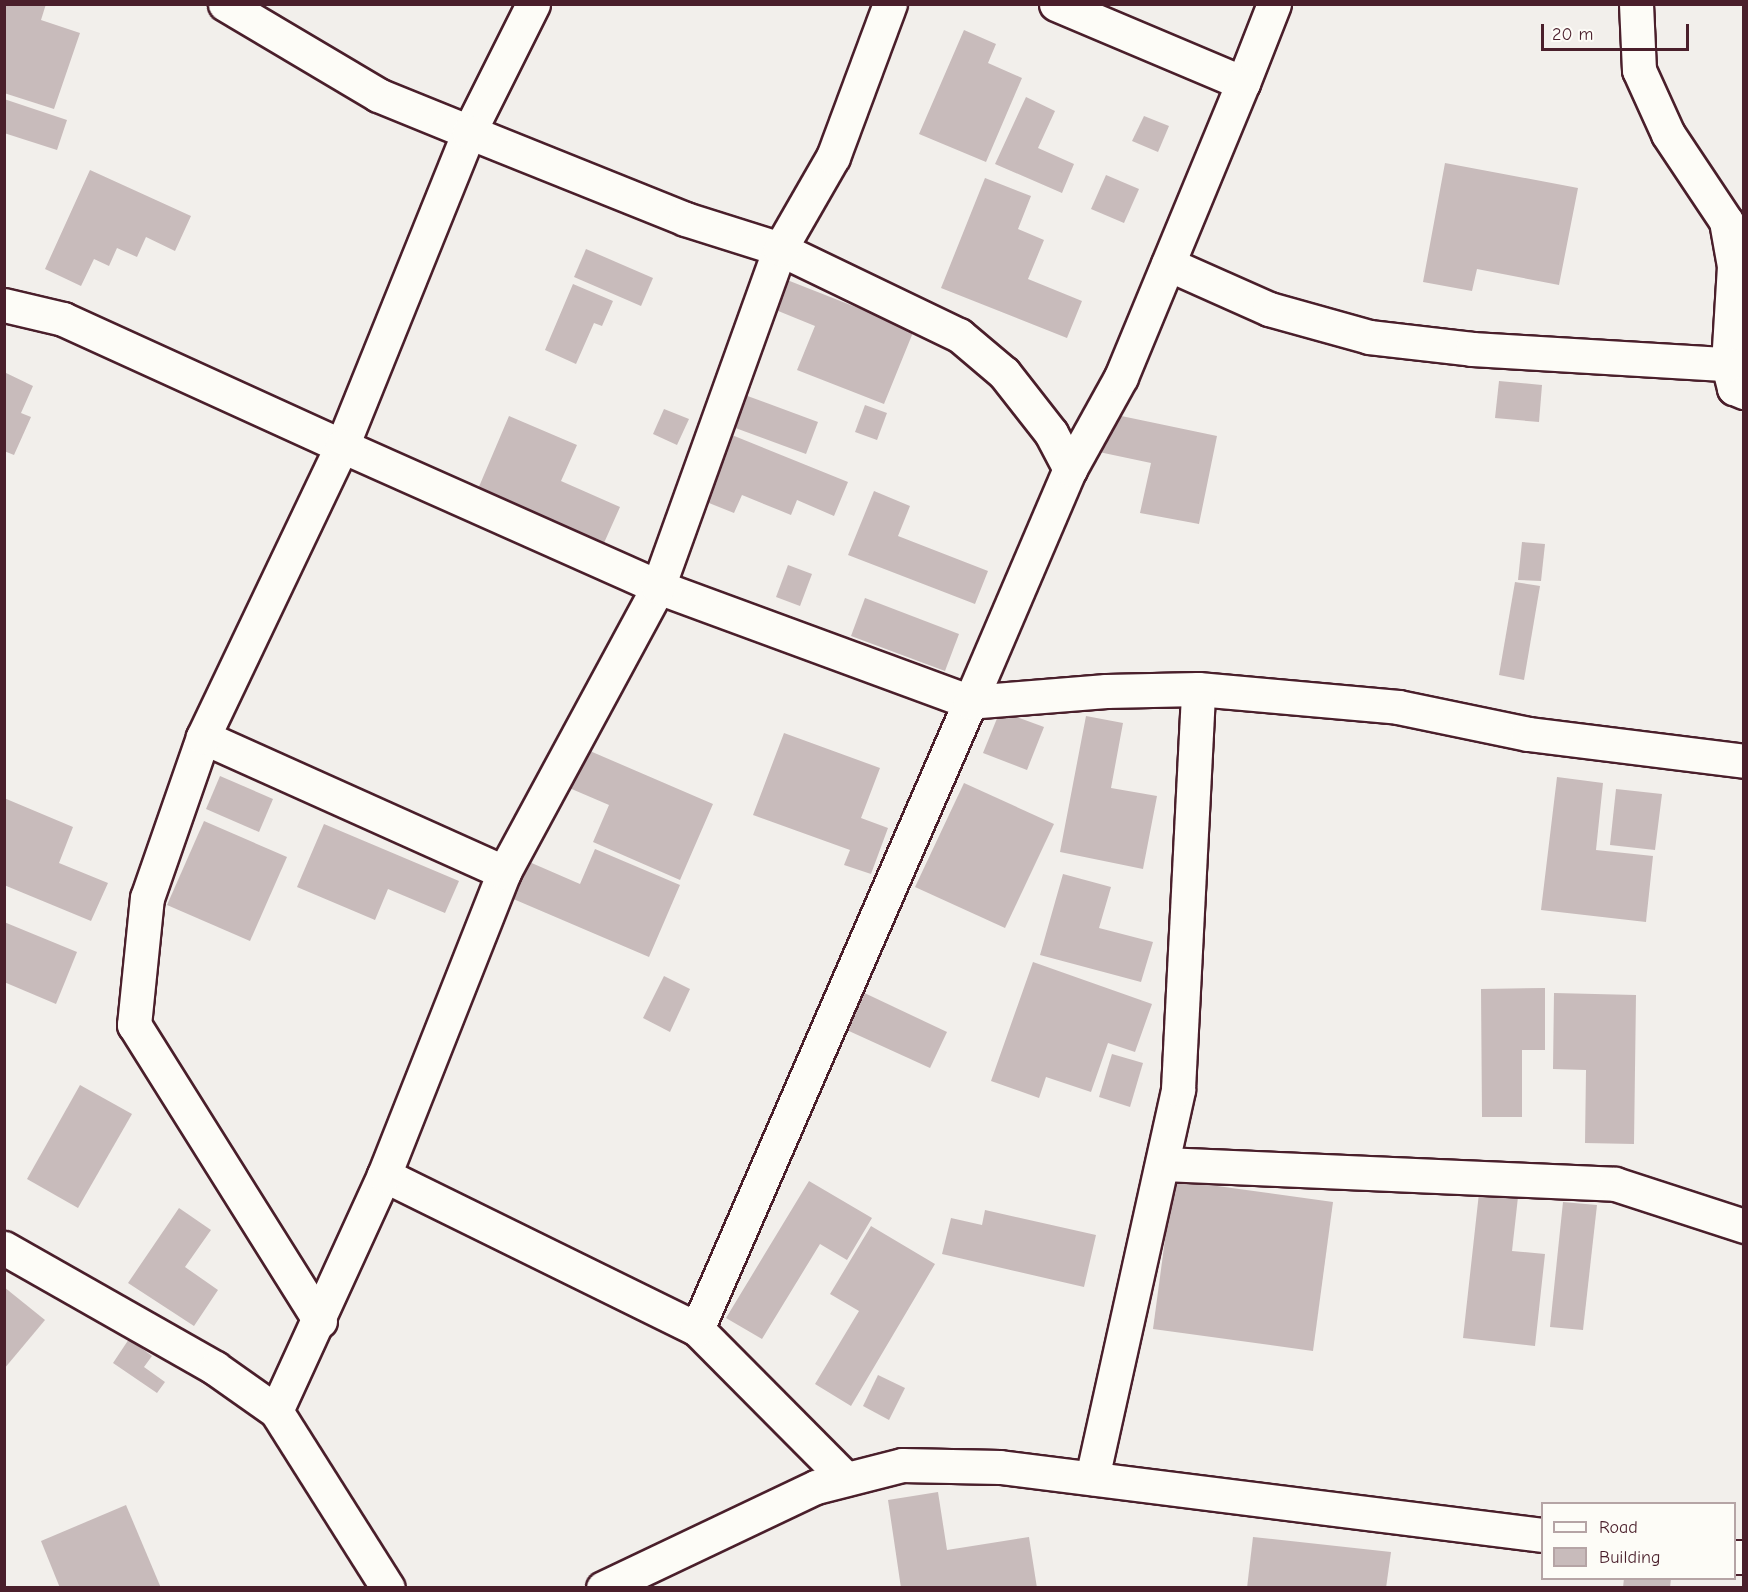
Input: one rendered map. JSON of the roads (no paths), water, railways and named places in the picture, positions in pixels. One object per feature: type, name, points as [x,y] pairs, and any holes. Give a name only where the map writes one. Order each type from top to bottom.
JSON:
[{"type":"street","points":[[225,4],[378,95],[684,219],[780,249],[959,335],[1004,373],[1051,433],[1070,469]]},
{"type":"street","points":[[320,1321],[134,1025],[147,898],[202,737],[342,446],[468,132],[533,4]]},
{"type":"street","points":[[276,1411],[320,1321],[384,1175],[504,872],[657,587],[780,249],[833,157],[890,4]]},
{"type":"street","points":[[1056,4],[1243,83]]},
{"type":"street","points":[[697,1329],[1070,469],[1121,377],[1274,4]]},
{"type":"street","points":[[1636,4],[1639,70],[1668,134],[1726,221],[1734,266],[1728,364],[1734,388],[1743,393]]},
{"type":"street","points":[[1168,264],[1269,309],[1369,337],[1472,349],[1728,364]]},
{"type":"street","points":[[4,305],[63,318],[657,587],[970,702],[1106,691],[1198,689],[1398,707],[1528,734],[1743,762]]},
{"type":"street","points":[[1092,1478],[1178,1089],[1198,689]]},
{"type":"street","points":[[202,737],[504,872]]},
{"type":"street","points":[[1163,1164],[1615,1184],[1743,1226]]},
{"type":"street","points":[[384,1175],[697,1329],[846,1479]]},
{"type":"street","points":[[4,1248],[215,1368],[276,1411],[388,1587]]},
{"type":"street","points":[[603,1587],[816,1487],[902,1465],[1000,1467],[1541,1535]]}]
